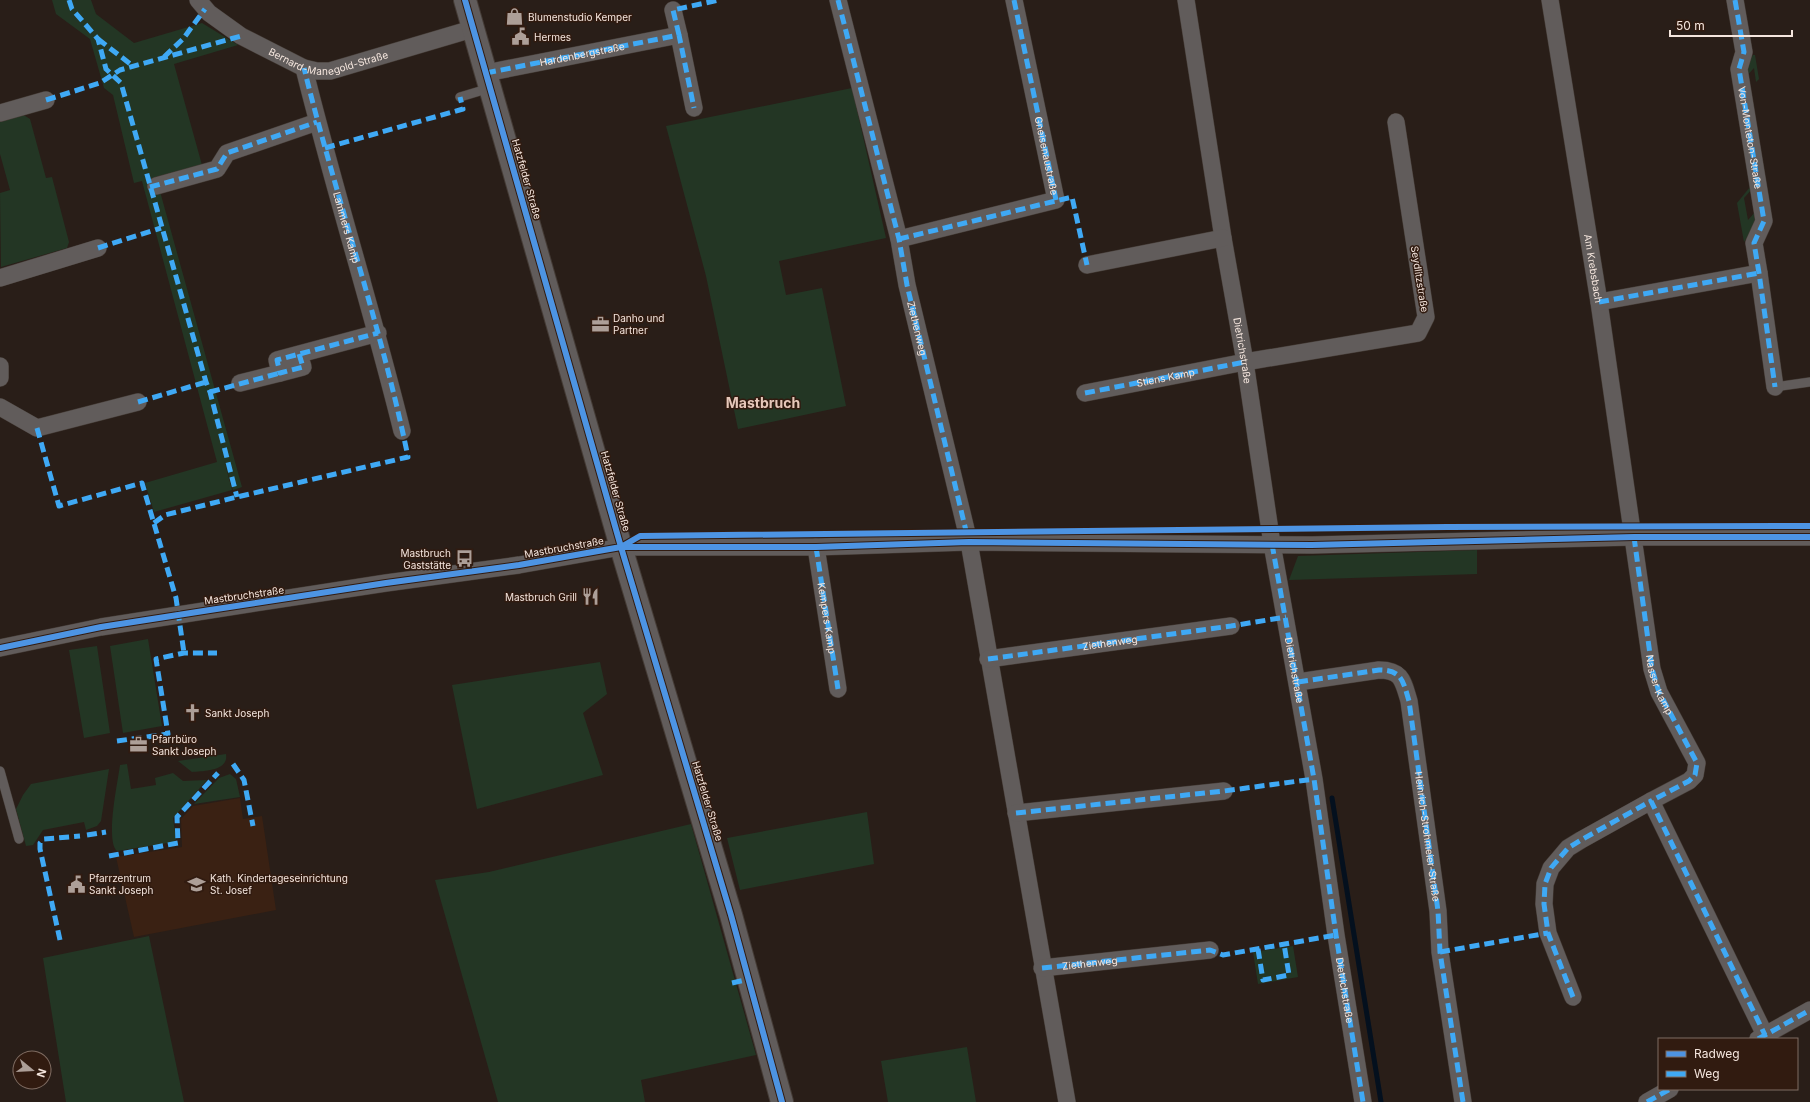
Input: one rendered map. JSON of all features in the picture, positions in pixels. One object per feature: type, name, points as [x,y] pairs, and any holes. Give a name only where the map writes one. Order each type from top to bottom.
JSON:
[{"type":"street","name":"Bernard-Manegold-Straße","points":[[198,0],[209,13],[241,36],[304,68],[317,71],[330,71],[472,29]]},
{"type":"street","name":"Hatzfelder Straße","points":[[465,0],[472,29],[622,547],[731,915],[782,1102]]},
{"type":"street","name":"Ziethenweg","points":[[838,0],[899,239],[907,285],[969,542],[1042,968],[1067,1102]]},
{"type":"street","name":"Gneisenaustraße","points":[[899,239],[1056,200],[1014,0]]},
{"type":"street","name":"Dietrichstraße","points":[[1186,0],[1223,238],[1245,362],[1272,544],[1298,682],[1314,779],[1336,935],[1363,1102]]},
{"type":"street","name":"Am Krebsbach","points":[[1550,0],[1599,302],[1634,537]]},
{"type":"street","name":"Von-Monteton-Straße","points":[[1736,0],[1744,52],[1739,69],[1764,221],[1754,243],[1775,387]]},
{"type":"street","points":[[673,10],[694,108]]},
{"type":"street","name":"Hardenbergstraße","points":[[488,80],[679,35]]},
{"type":"street","name":"Lammers Kamp","points":[[304,68],[317,122],[378,333],[402,431]]},
{"type":"street","points":[[0,112],[46,100]]},
{"type":"street","points":[[156,186],[217,169],[227,153],[317,122]]},
{"type":"street","name":"Seydlitzstraße","points":[[1245,362],[1418,333],[1426,317],[1396,122]]},
{"type":"street","points":[[1087,265],[1223,238]]},
{"type":"street","points":[[0,278],[98,248]]},
{"type":"street","points":[[1599,302],[1759,273]]},
{"type":"street","points":[[240,383],[303,367],[299,354],[378,333]]},
{"type":"street","name":"Stiens Kamp","points":[[1085,393],[1245,362]]},
{"type":"street","points":[[0,366],[0,378]]},
{"type":"street","points":[[0,407],[37,428],[138,402]]},
{"type":"street","name":"Mastbruchstraße","points":[[0,648],[101,627],[400,581],[519,566],[622,547],[816,547],[969,542],[1312,545],[1634,537],[1809,539]]},
{"type":"street","name":"Nasser Kamp","points":[[1573,997],[1548,933],[1544,904],[1545,884],[1551,868],[1568,848],[1689,781],[1695,775],[1697,764],[1659,692],[1652,669],[1634,537]]},
{"type":"street","name":"Kempers Kamp","points":[[816,547],[838,689]]},
{"type":"street","name":"Ziethenweg","points":[[988,659],[1231,626]]},
{"type":"street","name":"Heinrich-Strohmeier-Straße","points":[[1298,682],[1379,670],[1390,670],[1398,674],[1403,681],[1409,701],[1438,911],[1440,952],[1463,1102]]},
{"type":"street","points":[[1016,813],[1224,791]]},
{"type":"street","points":[[1651,801],[1762,1037],[1810,1010]]},
{"type":"street","name":"Ziethenweg","points":[[1042,968],[1210,950]]},
{"type":"street","points":[[1647,1102],[1668,1090]]},
{"type":"lane","points":[[460,97],[488,80]]},
{"type":"lane","points":[[1775,387],[1810,382]]},
{"type":"lane","points":[[0,772],[20,839]]},
{"type":"shaded area","name":"Kath. Kindertageseinrichtung St. Josef","points":[[240,798],[243,819],[262,816],[276,910],[134,937],[116,857],[182,847],[181,819],[193,806]]},
{"type":"green space","points":[[52,0],[91,0],[96,14],[134,43],[202,23],[238,45],[174,64],[202,165],[156,177],[242,487],[233,490],[224,460],[232,490],[154,512],[145,483],[217,462],[142,181],[134,183],[113,95],[104,88],[90,39],[56,14]]},
{"type":"green space","points":[[1753,55],[1755,55],[1759,79],[1756,82],[1754,68],[1744,79],[1743,70]]},
{"type":"green space","points":[[852,88],[886,238],[779,261],[786,295],[822,288],[846,406],[738,429],[706,276],[666,126]]},
{"type":"green space","points":[[22,114],[30,119],[46,178],[52,177],[69,242],[67,248],[1,267],[0,193],[10,190],[0,154],[0,119]]},
{"type":"green space","points":[[1749,184],[1753,188],[1744,198],[1748,220],[1756,211],[1755,225],[1744,242],[1737,203],[1750,187]]},
{"type":"green space","points":[[1477,550],[1477,574],[1289,580],[1298,556]]},
{"type":"green space","points":[[148,639],[162,726],[123,733],[110,646]]},
{"type":"green space","points":[[97,646],[110,733],[84,738],[69,650]]},
{"type":"green space","points":[[600,662],[607,694],[583,713],[603,775],[477,809],[452,685]]},
{"type":"green space","points":[[226,754],[224,764],[215,769],[209,770],[192,772],[178,761]]},
{"type":"green space","points":[[127,764],[131,789],[156,785],[155,778],[173,773],[183,781],[207,780],[173,818],[176,839],[174,842],[117,851],[112,836],[113,810],[120,765]]},
{"type":"green space","points":[[109,769],[101,821],[97,826],[86,830],[84,822],[43,830],[33,845],[26,846],[16,809],[23,795],[31,784]]},
{"type":"green space","points":[[230,774],[236,779],[240,797],[194,804],[219,778]]},
{"type":"green space","points":[[867,812],[874,864],[740,890],[727,838]]},
{"type":"green space","points":[[691,824],[756,1055],[641,1080],[645,1102],[498,1102],[435,880],[489,872]]},
{"type":"green space","points":[[149,936],[184,1102],[66,1102],[43,958]]},
{"type":"green space","points":[[1293,946],[1298,977],[1258,984],[1253,952]]},
{"type":"green space","points":[[967,1047],[976,1102],[888,1102],[881,1061]]},
{"type":"waterway","points":[[1332,798],[1381,1102]]},
{"type":"marked path","points":[[69,0],[72,9],[98,39],[106,69],[121,83],[210,392],[237,497]]},
{"type":"marked path","points":[[679,35],[673,10],[719,0]]},
{"type":"marked path","points":[[838,0],[899,239],[907,285],[967,535]]},
{"type":"marked path","points":[[1014,0],[1056,200]]},
{"type":"marked path","points":[[1735,0],[1744,52],[1739,69],[1764,221],[1754,243],[1775,387]]},
{"type":"marked path","points":[[164,57],[183,39],[205,9]]},
{"type":"marked path","points":[[486,73],[679,35],[694,108]]},
{"type":"marked path","points":[[46,100],[100,83],[120,70],[241,36]]},
{"type":"marked path","points":[[98,39],[133,66]]},
{"type":"marked path","points":[[154,523],[165,515],[408,457],[372,310],[330,165],[304,68]]},
{"type":"marked path","points":[[325,148],[463,109],[460,97]]},
{"type":"marked path","points":[[150,187],[217,169],[227,153],[317,122]]},
{"type":"marked path","points":[[899,239],[1072,197],[1087,265]]},
{"type":"marked path","points":[[98,248],[161,228]]},
{"type":"marked path","points":[[1599,302],[1759,273]]},
{"type":"marked path","points":[[299,354],[303,367],[280,373],[277,360],[378,333]]},
{"type":"marked path","points":[[1085,393],[1245,362]]},
{"type":"marked path","points":[[210,392],[280,373]]},
{"type":"marked path","points":[[138,402],[206,382]]},
{"type":"marked path","points":[[37,428],[59,506],[142,483],[176,598],[184,653]]},
{"type":"marked path","points":[[1634,537],[1652,669],[1659,692],[1697,763],[1695,775],[1689,781],[1651,801],[1765,1035]]},
{"type":"marked path","points":[[1272,544],[1314,779],[1336,935],[1363,1102]]},
{"type":"marked path","points":[[816,547],[838,689]]},
{"type":"marked path","points":[[988,659],[1231,626],[1286,617]]},
{"type":"marked path","points":[[117,741],[168,734],[156,659],[184,653],[217,653]]},
{"type":"marked path","points":[[1298,682],[1379,670],[1393,672],[1403,682],[1409,701],[1438,911],[1440,952],[1463,1102]]},
{"type":"marked path","points":[[233,764],[244,780],[253,826]]},
{"type":"marked path","points":[[109,856],[178,843],[177,817],[218,773]]},
{"type":"marked path","points":[[1016,813],[1224,791],[1314,779]]},
{"type":"marked path","points":[[1573,997],[1548,933],[1544,904],[1545,884],[1551,868],[1568,848],[1651,801]]},
{"type":"marked path","points":[[87,835],[106,832]]},
{"type":"marked path","points":[[60,940],[40,849],[40,843],[44,839],[80,836]]},
{"type":"marked path","points":[[1440,952],[1548,933]]},
{"type":"marked path","points":[[1042,968],[1210,950],[1223,955],[1336,935]]},
{"type":"marked path","points":[[1258,949],[1263,980],[1289,975],[1284,944]]},
{"type":"marked path","points":[[732,983],[749,979]]},
{"type":"marked path","points":[[1760,1038],[1810,1010]]},
{"type":"marked path","points":[[1647,1102],[1668,1090]]},
{"type":"cycle path","points":[[465,0],[621,547],[731,915],[782,1102]]},
{"type":"cycle path","points":[[621,547],[640,536],[1447,527],[1810,526]]},
{"type":"cycle path","points":[[0,648],[101,627],[386,583],[519,565],[621,547],[816,547],[969,542],[1312,545],[1634,537],[1810,537]]},
{"type":"place","name":"Blumenstudio Kemper","points":[[515,17]]},
{"type":"place","name":"Hermes","points":[[521,37]]},
{"type":"place","name":"Danho und Partner","points":[[600,324]]},
{"type":"place","name":"Mastbruch Gaststätte","points":[[464,559]]},
{"type":"place","name":"Mastbruch Grill","points":[[590,597]]},
{"type":"place","name":"Sankt Joseph","points":[[192,713]]},
{"type":"place","name":"Pfarrbüro Sankt Joseph","points":[[139,745]]},
{"type":"place","name":"Pfarrzentrum Sankt Joseph","points":[[76,884]]},
{"type":"place","name":"Kath. Kindertageseinrichtung St. Josef","points":[[197,884]]},
{"type":"district","name":"Mastbruch","points":[[763,402]]}]
